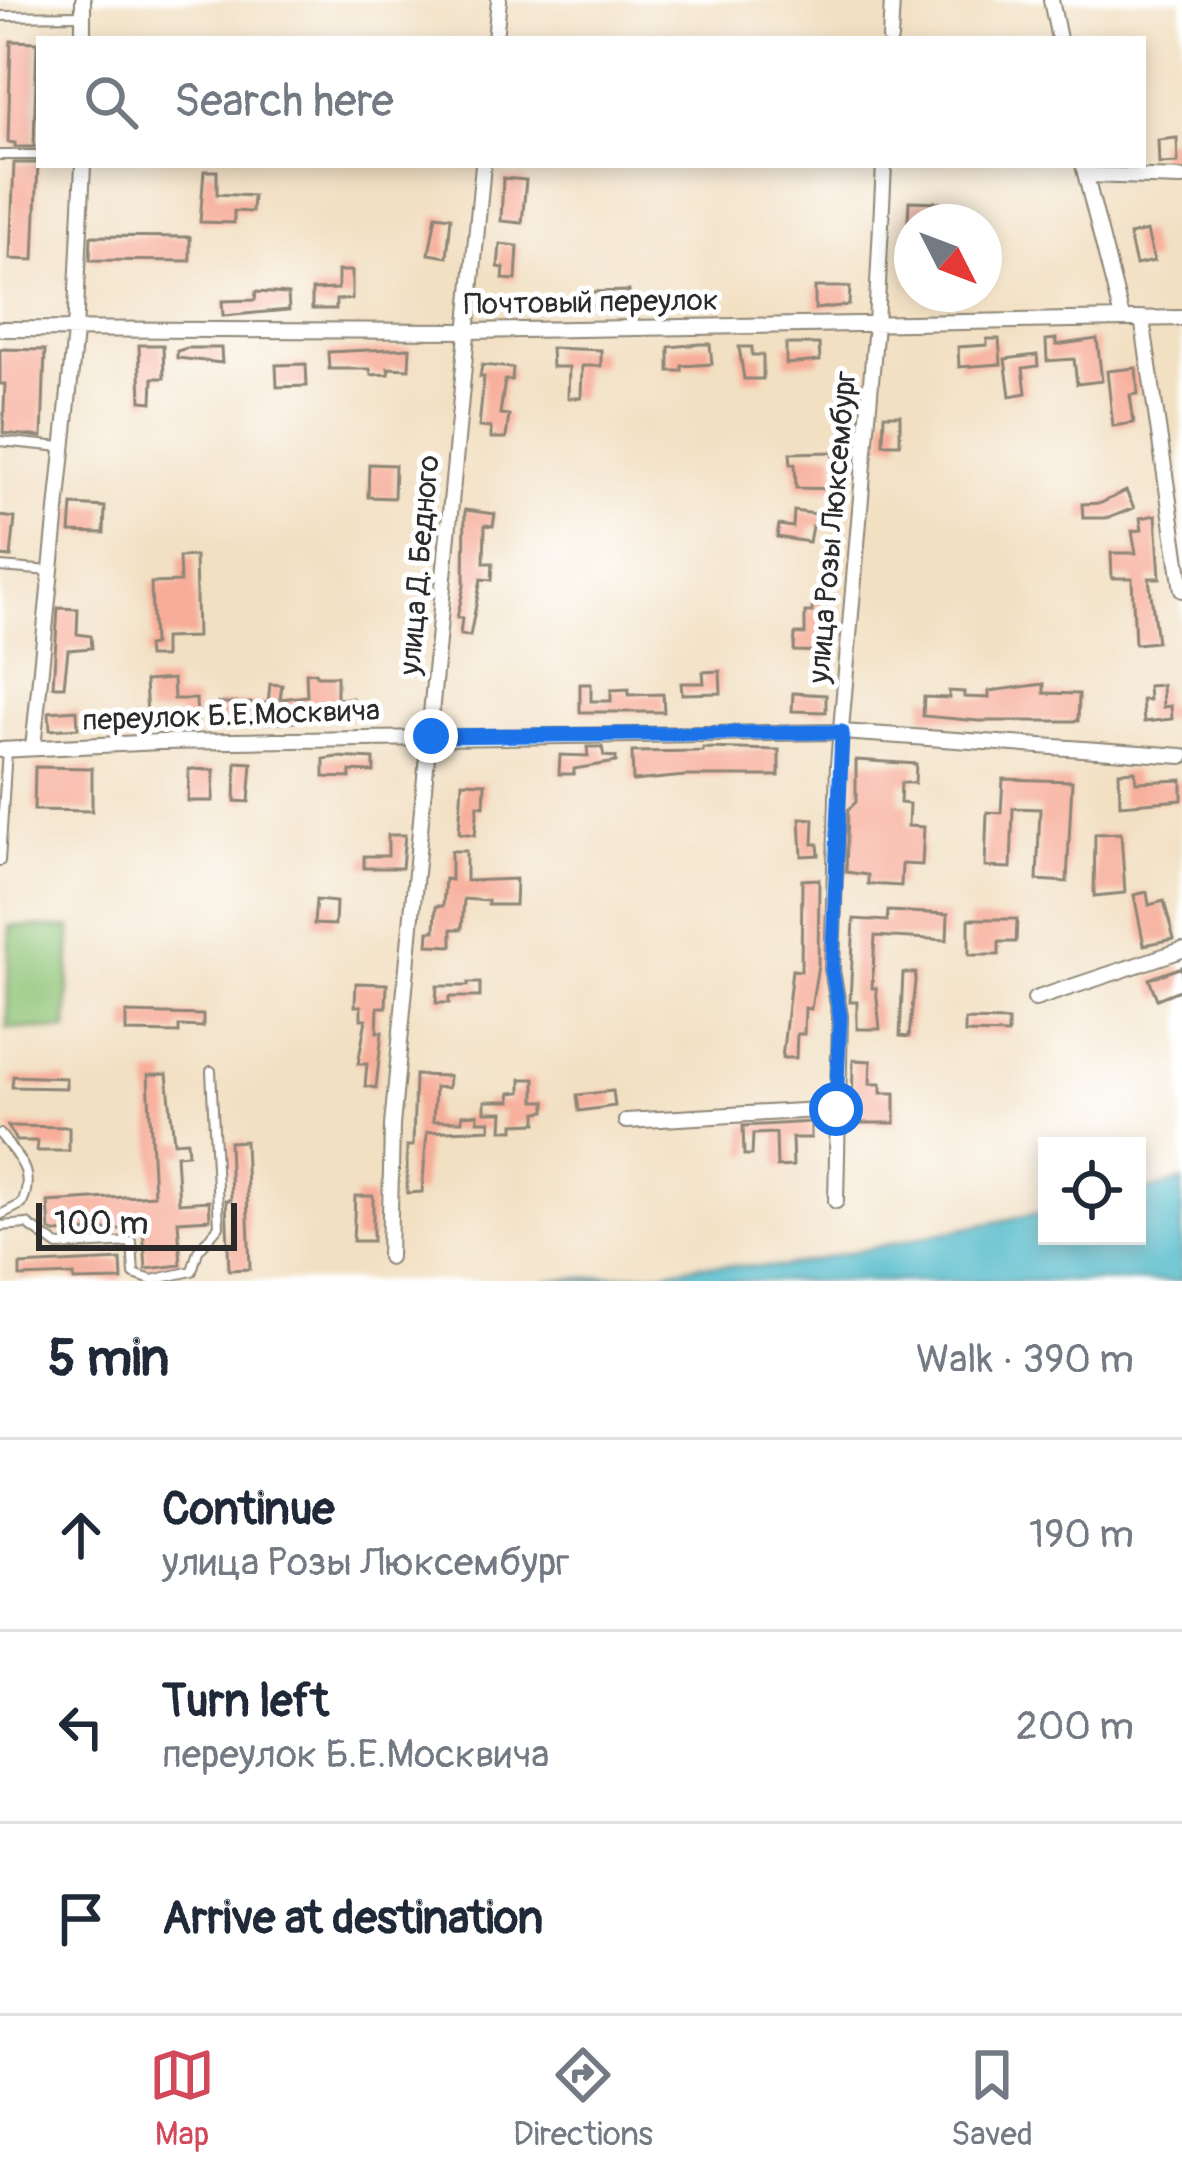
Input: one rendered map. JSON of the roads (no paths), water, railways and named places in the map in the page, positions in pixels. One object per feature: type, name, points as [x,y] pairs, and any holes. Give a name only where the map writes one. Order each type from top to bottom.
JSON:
[{"type":"street","points":[[495,36],[499,0]]},
{"type":"street","points":[[890,36],[892,0]]},
{"type":"street","points":[[1051,0],[1058,36]]},
{"type":"street","points":[[33,748],[75,332],[83,168]]},
{"type":"street","name":"улица Д. Бедного","points":[[389,1257],[392,1126],[483,168]]},
{"type":"street","name":"улица Розы Люксембург","points":[[836,1201],[840,1016],[832,970],[842,732],[876,324],[884,168]]},
{"type":"street","points":[[1122,317],[1084,170],[1182,178]]},
{"type":"street","points":[[1142,317],[1182,590]]},
{"type":"street","name":"Почтовый переулок","points":[[0,329],[468,331],[1182,318]]},
{"type":"street","name":"переулок Б.Е.Москвича","points":[[3,750],[431,736],[842,732],[1182,756]]},
{"type":"street","points":[[1035,999],[1182,950]]},
{"type":"street","points":[[626,1121],[836,1109]]},
{"type":"lane","points":[[0,16],[83,7]]},
{"type":"lane","points":[[0,155],[36,155]]},
{"type":"lane","points":[[0,441],[63,447]]},
{"type":"lane","points":[[0,567],[51,571]]},
{"type":"lane","points":[[0,861],[3,750]]},
{"type":"lane","points":[[0,1226],[27,1225],[58,1246],[132,1243],[134,1274],[152,1280],[192,1270],[198,1251],[219,1226],[211,1071]]},
{"type":"lane","points":[[0,1134],[7,1149],[21,1157],[28,1169],[22,1204],[0,1215]]},
{"type":"water","points":[[1182,1181],[1182,1281],[543,1281],[660,1273],[699,1265],[781,1267],[1038,1213],[1038,1245],[1146,1245],[1146,1191]]}]
